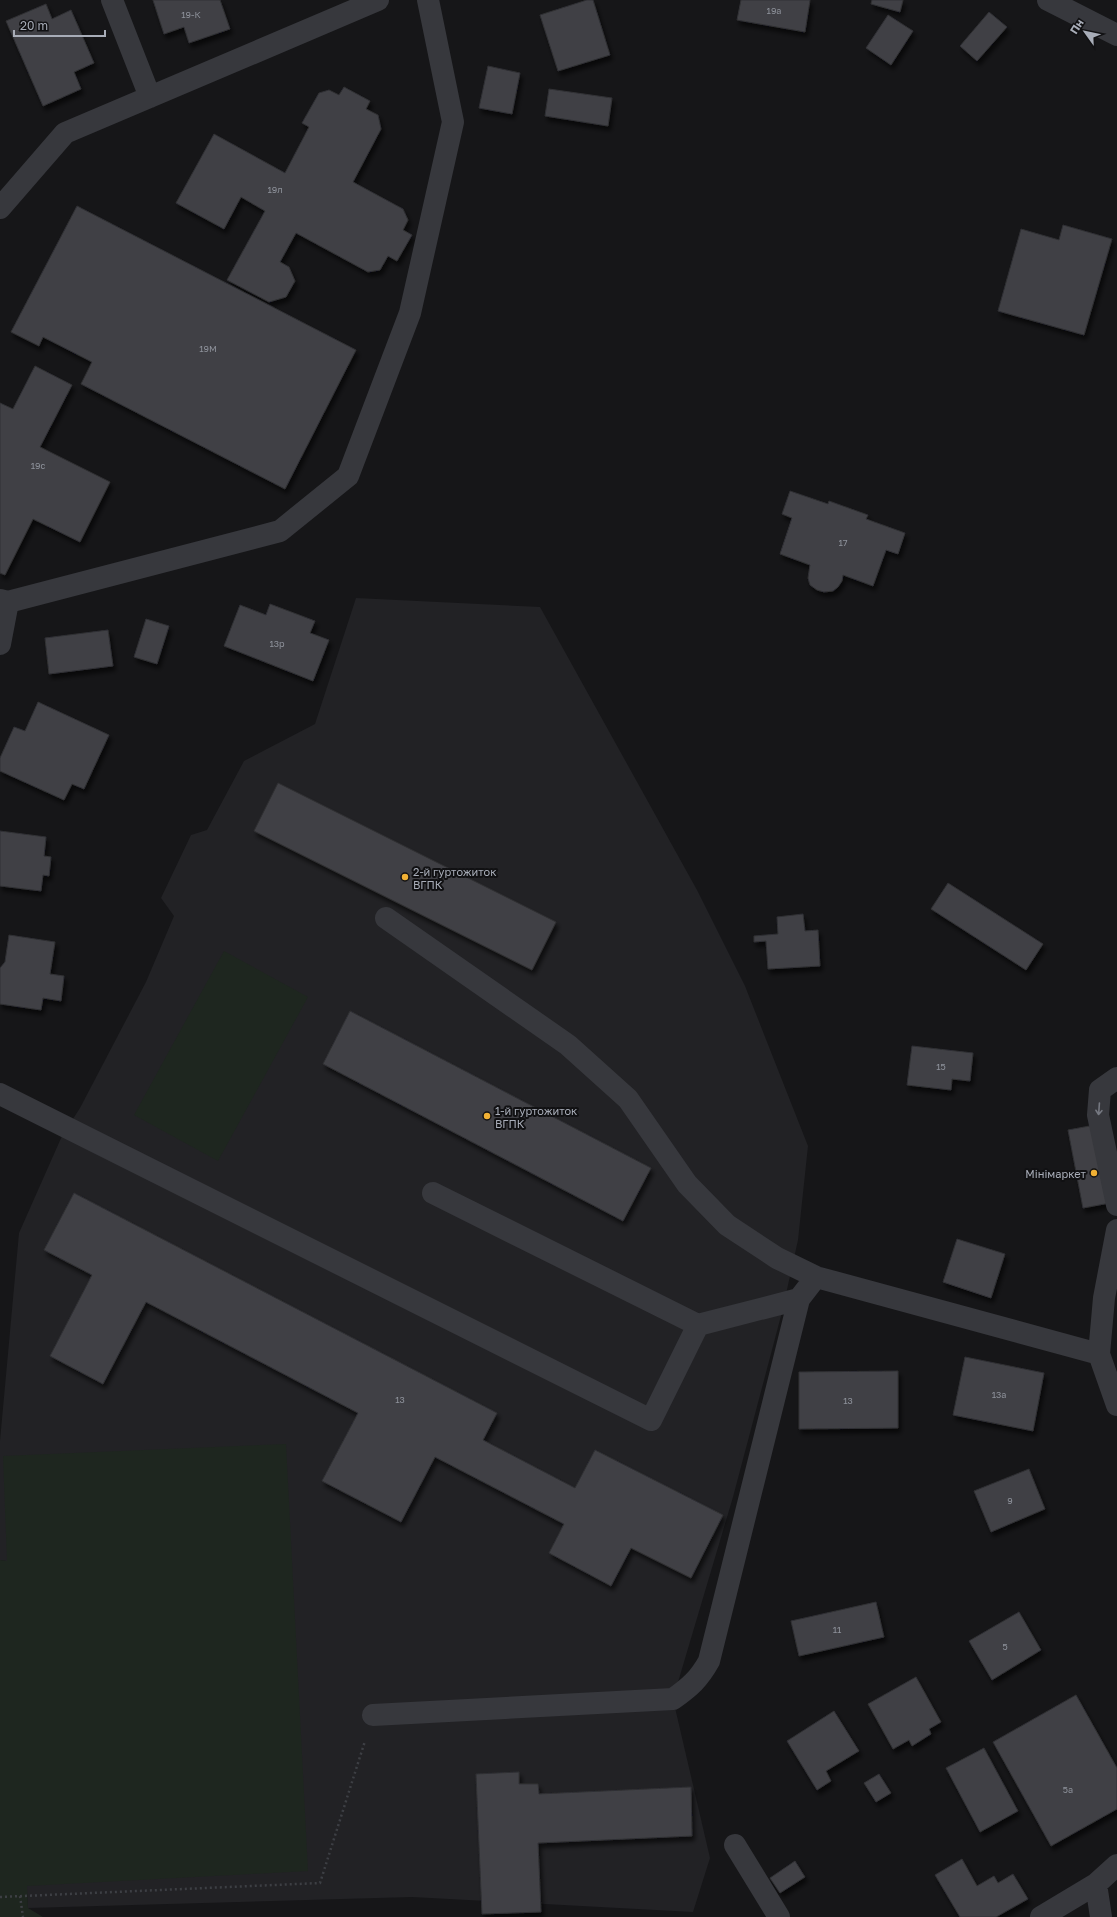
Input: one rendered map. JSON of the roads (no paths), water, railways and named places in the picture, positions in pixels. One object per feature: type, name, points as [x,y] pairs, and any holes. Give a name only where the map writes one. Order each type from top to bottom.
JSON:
[{"type":"street","points":[[112,0],[150,97]]},
{"type":"street","points":[[0,208],[65,133],[378,0]]},
{"type":"street","points":[[0,644],[4,601],[280,532],[348,476],[410,313],[453,122],[428,0]]},
{"type":"street","points":[[1048,0],[1117,35]]},
{"type":"street","points":[[386,918],[568,1045],[628,1099],[687,1184],[727,1224],[777,1258],[816,1277],[1099,1354]]},
{"type":"street","points":[[1117,1078],[1100,1090],[1098,1115],[1117,1205]]},
{"type":"street","points":[[0,1094],[651,1420],[698,1325]]},
{"type":"street","points":[[433,1193],[698,1325],[799,1299]]},
{"type":"street","points":[[1117,1230],[1104,1298],[1099,1354],[1117,1405]]},
{"type":"street","points":[[373,1715],[673,1699],[689,1688],[701,1676],[709,1661],[799,1299],[816,1277]]},
{"type":"street","points":[[735,1845],[779,1917]]},
{"type":"street","points":[[1041,1917],[1096,1884],[1117,1865]]},
{"type":"street","points":[[1096,1884],[1101,1917]]},
{"type":"place","name":"2-й гуртожиток ВГПК","points":[[405,877]]},
{"type":"place","name":"1-й гуртожиток ВГПК","points":[[487,1116]]},
{"type":"place","name":"Мінімаркет","points":[[1094,1173]]}]
